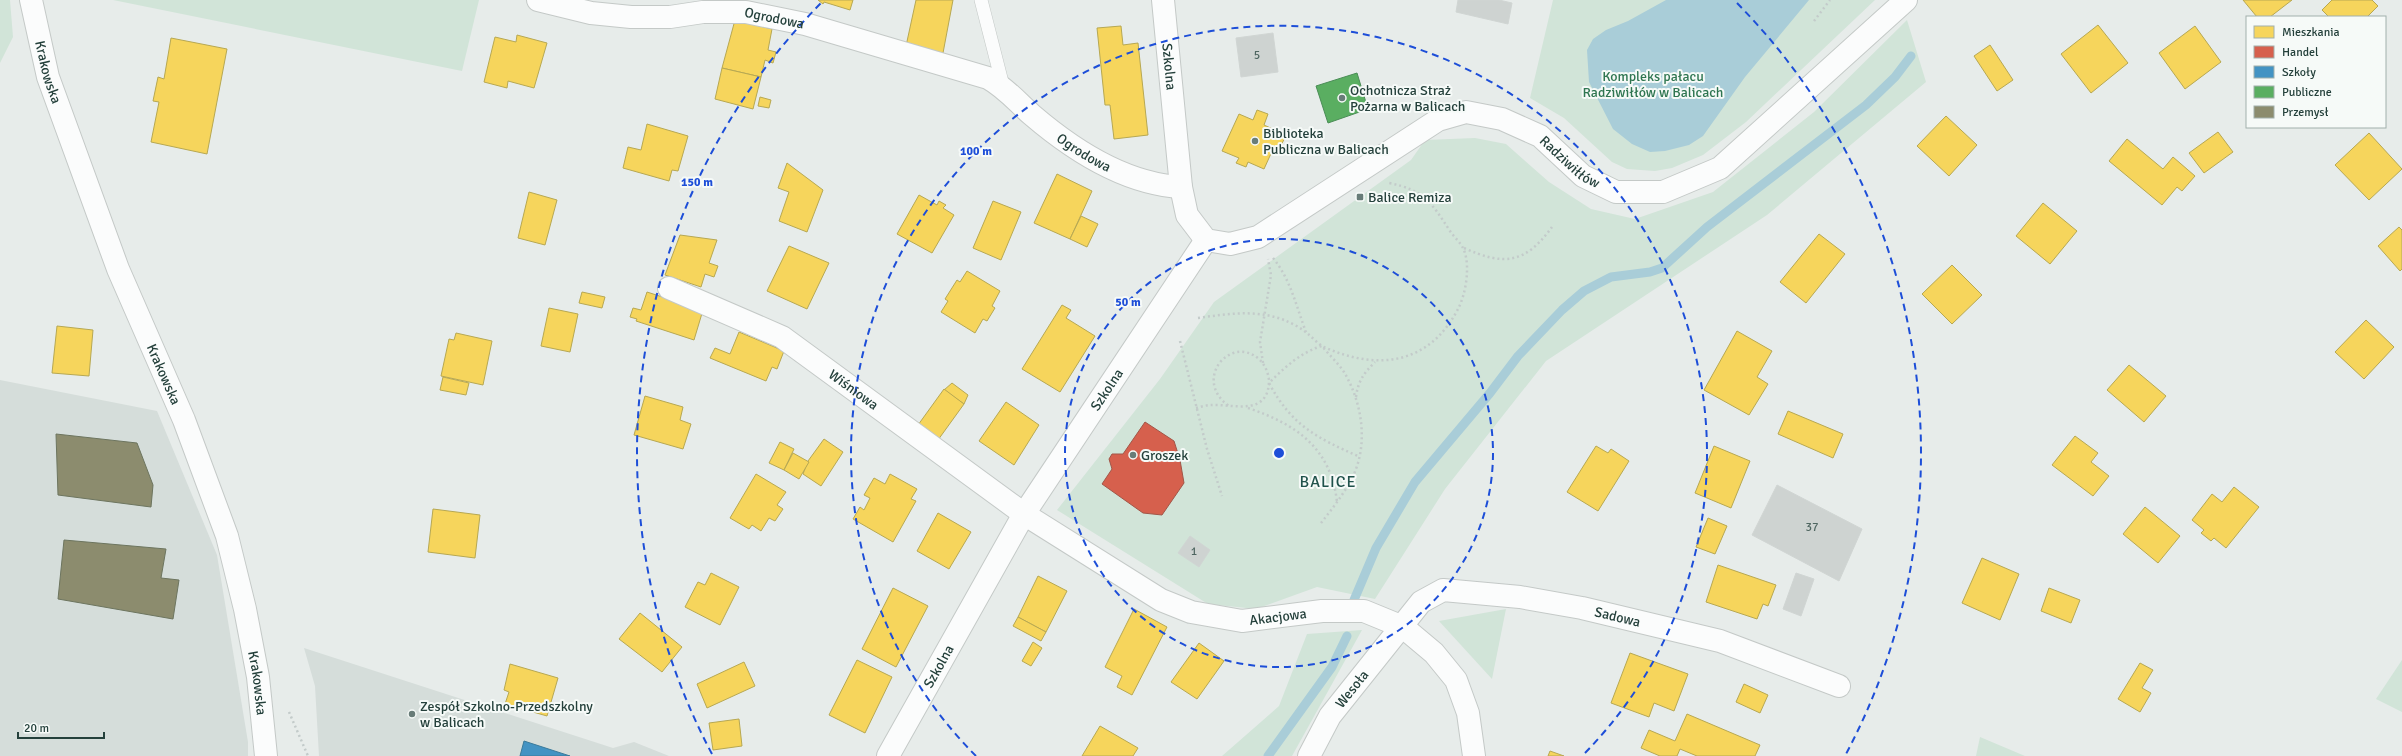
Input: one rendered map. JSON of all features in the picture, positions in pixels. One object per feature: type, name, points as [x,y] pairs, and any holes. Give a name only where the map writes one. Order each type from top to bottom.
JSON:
[{"type":"street","name":"Krakowska","points":[[31,0],[48,76],[118,269],[184,420],[227,536],[245,609],[258,677],[266,756]]},
{"type":"street","name":"Ogrodowa","points":[[538,0],[592,13],[631,17],[670,16],[704,12],[746,12],[805,24],[988,78],[1003,86],[1030,114],[1078,152],[1117,171],[1151,182],[1182,187]]},
{"type":"street","name":"Szkolna","points":[[888,756],[1024,514],[1206,240],[1187,215],[1182,187],[1163,0]]},
{"type":"street","name":"Radziwiłłów","points":[[1206,240],[1230,244],[1258,237],[1355,172],[1438,120],[1466,112],[1502,119],[1540,136],[1583,176],[1616,192],[1663,192],[1720,168],[1906,0]]},
{"type":"street","name":"Wiśniowa","points":[[669,288],[782,337],[1024,514]]},
{"type":"street","name":"Akacjowa","points":[[1024,514],[1161,600],[1191,612],[1242,621],[1322,611],[1364,611],[1402,627],[1434,654],[1456,680],[1468,713],[1474,756]]},
{"type":"street","name":"Sadowa","points":[[1402,627],[1421,602],[1443,590],[1520,597],[1582,608],[1720,641],[1838,686]]},
{"type":"street","name":"Wesoła","points":[[1309,756],[1330,716],[1402,627]]},
{"type":"lane","name":"Ogrodowa","points":[[981,0],[1003,86]]},
{"type":"path","points":[[1814,21],[1830,0]]},
{"type":"path","points":[[1248,408],[1262,399],[1269,383],[1286,366],[1312,349],[1322,346],[1354,358],[1376,362],[1394,360],[1422,349],[1434,342],[1452,321],[1465,290],[1466,264],[1463,248],[1427,198],[1404,186],[1377,181],[1355,172]]},
{"type":"path","points":[[1463,248],[1484,257],[1502,261],[1538,246],[1552,227]]},
{"type":"path","points":[[1267,251],[1271,275],[1268,299],[1263,315],[1260,342],[1263,363],[1269,383],[1279,402],[1302,426],[1323,440],[1360,457]]},
{"type":"path","points":[[1271,256],[1283,271],[1292,289],[1306,332]]},
{"type":"path","points":[[1198,318],[1233,313],[1263,315],[1284,320],[1306,332],[1322,346],[1343,371],[1356,397],[1362,427],[1360,457],[1352,479],[1321,523]]},
{"type":"path","points":[[1180,341],[1196,408],[1222,496]]},
{"type":"path","points":[[1229,406],[1221,400],[1213,384],[1216,367],[1222,359],[1239,352],[1256,356],[1263,363]]},
{"type":"path","points":[[1356,397],[1358,384],[1364,373],[1376,362]]},
{"type":"path","points":[[1196,408],[1210,405],[1248,408],[1280,419],[1301,434],[1327,466],[1335,484],[1337,502]]},
{"type":"shaded area","points":[[0,380],[157,411],[217,555],[248,742],[248,756],[0,756]]},
{"type":"shaded area","name":"Zespół Szkolno-Przedszkolny w Balicach","points":[[304,648],[613,748],[634,742],[669,756],[319,756],[315,686]]},
{"type":"green space","points":[[0,0],[10,0],[13,37],[0,63]]},
{"type":"green space","points":[[113,0],[479,0],[462,71]]},
{"type":"green space","name":"Kompleks pałacu Radziwiłłów w Balicach","points":[[1553,0],[1875,0],[1746,122],[1703,155],[1672,168],[1655,171],[1627,169],[1612,162],[1564,118],[1530,98]]},
{"type":"green space","points":[[1907,20],[1926,82],[1767,215],[1546,361],[1445,489],[1375,599],[1317,587],[1256,609],[1208,604],[1057,510],[1160,379],[1214,302],[1411,160],[1425,140],[1475,138],[1506,144],[1549,182],[1591,209],[1635,219],[1713,192],[1814,112]]},
{"type":"green space","points":[[1506,609],[1492,679],[1439,621]]},
{"type":"green space","points":[[1362,630],[1292,756],[1222,756],[1279,706],[1307,634]]},
{"type":"green space","points":[[2402,660],[2402,712],[2376,699]]},
{"type":"green space","points":[[1980,737],[2025,756],[1976,756]]},
{"type":"water","points":[[1666,0],[1809,0],[1745,77],[1703,136],[1689,145],[1665,151],[1650,152],[1632,144],[1613,129],[1589,82],[1587,50],[1593,39],[1606,30],[1628,21]]},
{"type":"building: Mieszkania","points":[[818,0],[853,0],[850,10],[824,2],[823,4]]},
{"type":"building: Mieszkania","points":[[916,0],[953,0],[943,53],[906,46]]},
{"type":"building: Mieszkania","points":[[2243,0],[2292,0],[2271,16],[2256,16]]},
{"type":"building: Mieszkania","points":[[2332,0],[2372,0],[2378,6],[2368,16],[2328,16],[2322,10]]},
{"type":"building: Mieszkania","points":[[735,20],[772,29],[768,50],[776,52],[773,63],[765,60],[761,77],[722,68]]},
{"type":"building: Mieszkania","points":[[2098,25],[2128,63],[2091,93],[2061,54]]},
{"type":"building: Mieszkania","points":[[1121,26],[1123,45],[1138,43],[1148,135],[1114,139],[1110,105],[1105,105],[1097,28]]},
{"type":"building: Mieszkania","points":[[2195,26],[2221,62],[2185,89],[2159,53]]},
{"type":"building: Mieszkania","points":[[517,35],[547,43],[534,88],[508,81],[507,88],[484,82],[495,37],[516,42]]},
{"type":"building: Mieszkania","points":[[171,38],[227,49],[207,154],[151,142],[159,102],[153,101],[158,77],[164,79]]},
{"type":"building: Mieszkania","points":[[1990,45],[2013,80],[1997,91],[1974,56]]},
{"type":"building: Mieszkania","points":[[722,68],[761,77],[753,109],[715,99]]},
{"type":"building: Mieszkania","points":[[760,97],[771,100],[769,108],[758,106]]},
{"type":"building: Mieszkania","name":"Biblioteka Publiczna w Balicach","points":[[1257,110],[1268,114],[1264,125],[1286,135],[1279,150],[1274,147],[1264,169],[1248,162],[1246,167],[1236,163],[1239,158],[1222,151],[1239,114],[1253,120]]},
{"type":"building: Mieszkania","points":[[1946,116],[1977,145],[1949,176],[1917,146]]},
{"type":"building: Mieszkania","points":[[647,124],[688,136],[678,171],[672,170],[669,181],[623,168],[628,147],[641,150]]},
{"type":"building: Mieszkania","points":[[2218,132],[2233,152],[2204,173],[2189,153]]},
{"type":"building: Mieszkania","points":[[2369,133],[2402,169],[2369,200],[2335,165]]},
{"type":"building: Mieszkania","points":[[2127,139],[2163,169],[2173,157],[2195,176],[2182,191],[2177,187],[2162,205],[2109,161]]},
{"type":"building: Mieszkania","points":[[787,163],[823,190],[807,232],[779,221],[789,192],[778,188]]},
{"type":"building: Mieszkania","points":[[1057,174],[1092,191],[1070,239],[1034,223]]},
{"type":"building: Mieszkania","points":[[529,192],[557,200],[545,245],[518,238]]},
{"type":"building: Mieszkania","points":[[919,195],[937,205],[939,201],[946,205],[943,208],[954,215],[932,253],[897,234]]},
{"type":"building: Mieszkania","points":[[993,201],[1021,212],[1001,260],[973,248]]},
{"type":"building: Mieszkania","points":[[2043,203],[2077,231],[2050,264],[2016,236]]},
{"type":"building: Mieszkania","points":[[1081,216],[1098,224],[1087,247],[1070,239]]},
{"type":"building: Mieszkania","points":[[2399,227],[2402,230],[2402,269],[2400,271],[2378,246]]},
{"type":"building: Mieszkania","points":[[1819,234],[1845,254],[1806,303],[1780,282]]},
{"type":"building: Mieszkania","points":[[680,235],[717,240],[709,263],[718,266],[714,277],[705,274],[701,287],[665,275]]},
{"type":"building: Mieszkania","points":[[789,246],[829,263],[807,309],[767,291]]},
{"type":"building: Mieszkania","points":[[1952,265],[1982,295],[1952,324],[1922,294]]},
{"type":"building: Mieszkania","points":[[967,271],[1000,291],[992,306],[995,308],[987,321],[983,319],[975,333],[941,312],[948,301],[945,299],[957,280],[960,282]]},
{"type":"building: Mieszkania","points":[[582,292],[605,297],[602,308],[579,303]]},
{"type":"building: Mieszkania","points":[[647,292],[703,310],[694,340],[636,321],[637,319],[630,317],[633,308],[641,310]]},
{"type":"building: Mieszkania","points":[[1062,305],[1071,310],[1066,318],[1095,336],[1060,392],[1022,369]]},
{"type":"building: Mieszkania","points":[[549,308],[578,314],[570,352],[541,346]]},
{"type":"building: Mieszkania","points":[[2366,320],[2394,347],[2364,379],[2335,352]]},
{"type":"building: Mieszkania","points":[[57,326],[93,330],[89,376],[52,373]]},
{"type":"building: Mieszkania","points":[[1737,331],[1772,351],[1757,377],[1768,384],[1749,415],[1704,390]]},
{"type":"building: Mieszkania","points":[[739,332],[784,351],[777,369],[772,367],[766,381],[710,358],[715,348],[730,354]]},
{"type":"building: Mieszkania","points":[[456,333],[492,341],[483,385],[441,376],[449,339],[454,340]]},
{"type":"building: Mieszkania","points":[[2129,365],[2166,396],[2144,422],[2107,390]]},
{"type":"building: Mieszkania","points":[[443,377],[469,383],[466,395],[440,390]]},
{"type":"building: Mieszkania","points":[[952,383],[968,395],[964,404],[944,390]]},
{"type":"building: Mieszkania","points":[[944,389],[964,404],[938,440],[918,425]]},
{"type":"building: Mieszkania","points":[[645,396],[683,407],[680,420],[691,424],[683,449],[634,435]]},
{"type":"building: Mieszkania","points":[[1006,402],[1039,425],[1014,465],[979,441]]},
{"type":"building: Mieszkania","points":[[1788,411],[1843,434],[1833,458],[1778,434]]},
{"type":"building: Mieszkania","points":[[2075,436],[2098,453],[2091,462],[2109,476],[2093,496],[2052,465]]},
{"type":"building: Mieszkania","points":[[824,439],[843,452],[821,486],[803,474],[808,461]]},
{"type":"building: Mieszkania","points":[[780,442],[794,449],[784,470],[769,463]]},
{"type":"building: Mieszkania","points":[[1596,446],[1608,453],[1611,449],[1629,461],[1598,511],[1567,492]]},
{"type":"building: Mieszkania","points":[[1714,446],[1750,461],[1731,508],[1695,493]]},
{"type":"building: Mieszkania","points":[[793,453],[809,462],[799,479],[784,470]]},
{"type":"building: Mieszkania","points":[[756,474],[786,492],[777,505],[783,509],[775,521],[769,518],[761,531],[752,525],[749,529],[730,518]]},
{"type":"building: Mieszkania","points":[[890,474],[917,489],[911,499],[916,501],[893,542],[853,519],[860,507],[864,510],[870,498],[864,495],[874,478],[885,484]]},
{"type":"building: Mieszkania","points":[[2234,487],[2259,507],[2226,548],[2214,538],[2211,541],[2201,533],[2204,530],[2192,520],[2212,494],[2222,502]]},
{"type":"building: Mieszkania","points":[[2145,507],[2180,536],[2158,563],[2123,534]]},
{"type":"building: Mieszkania","points":[[433,509],[480,515],[475,558],[428,552]]},
{"type":"building: Mieszkania","points":[[938,513],[971,532],[949,569],[917,551]]},
{"type":"building: Mieszkania","points":[[1708,518],[1727,526],[1715,554],[1696,547]]},
{"type":"building: Mieszkania","points":[[1982,558],[2019,574],[2000,620],[1962,603]]},
{"type":"building: Mieszkania","points":[[1718,565],[1776,585],[1768,606],[1763,604],[1757,619],[1706,602]]},
{"type":"building: Mieszkania","points":[[711,573],[739,587],[720,625],[685,607],[698,582],[705,585]]},
{"type":"building: Mieszkania","points":[[1038,576],[1067,591],[1046,632],[1018,617]]},
{"type":"building: Mieszkania","points":[[893,588],[928,606],[896,667],[862,649]]},
{"type":"building: Mieszkania","points":[[2049,588],[2080,600],[2071,623],[2041,611]]},
{"type":"building: Mieszkania","points":[[1134,609],[1167,627],[1132,695],[1117,687],[1122,676],[1105,667]]},
{"type":"building: Mieszkania","points":[[640,613],[682,647],[662,672],[619,639]]},
{"type":"building: Mieszkania","points":[[1018,617],[1046,632],[1041,641],[1013,626]]},
{"type":"building: Mieszkania","points":[[1033,642],[1042,648],[1031,666],[1022,661]]},
{"type":"building: Mieszkania","points":[[1199,643],[1224,661],[1197,699],[1171,682]]},
{"type":"building: Mieszkania","points":[[1630,653],[1688,674],[1674,711],[1654,703],[1649,717],[1611,703]]},
{"type":"building: Mieszkania","points":[[857,660],[892,677],[865,733],[829,715]]},
{"type":"building: Mieszkania","points":[[744,662],[755,686],[707,708],[697,684]]},
{"type":"building: Mieszkania","points":[[2140,663],[2153,670],[2142,688],[2151,693],[2140,712],[2118,699]]},
{"type":"building: Mieszkania","points":[[510,664],[558,678],[547,716],[505,704],[509,692],[504,690]]},
{"type":"building: Mieszkania","points":[[1744,684],[1768,695],[1760,713],[1736,702]]},
{"type":"building: Mieszkania","points":[[1687,714],[1760,745],[1755,756],[1697,756],[1680,749],[1677,756],[1660,756],[1641,748],[1649,730],[1675,741]]},
{"type":"building: Mieszkania","points":[[739,719],[742,746],[713,750],[709,723]]},
{"type":"building: Mieszkania","points":[[1100,726],[1138,748],[1133,756],[1082,756]]},
{"type":"building: Mieszkania","points":[[1550,751],[1564,756],[1548,756]]},
{"type":"building: Handel","points":[[1145,422],[1174,441],[1180,460],[1184,483],[1162,515],[1143,513],[1102,484],[1112,469],[1109,459],[1112,454],[1123,454]]},
{"type":"building: Szkoły","points":[[524,741],[570,756],[520,756]]},
{"type":"building: Publiczne","name":"Ochotnicza Straż Pożarna w Balicach","points":[[1357,73],[1368,109],[1328,123],[1316,86]]},
{"type":"building: Przemysł","points":[[56,434],[137,443],[153,485],[151,507],[58,495]]},
{"type":"building: Przemysł","points":[[64,540],[166,549],[161,578],[179,580],[173,619],[58,599]]},
{"type":"building: Inne","points":[[1458,0],[1499,0],[1512,3],[1508,24],[1456,12]]},
{"type":"building: Inne","points":[[1273,33],[1278,72],[1241,77],[1236,38]]},
{"type":"building: Inne","points":[[1777,485],[1862,529],[1839,581],[1752,535]]},
{"type":"building: Inne","points":[[1190,536],[1210,550],[1199,567],[1178,553]]},
{"type":"building: Inne","points":[[1796,573],[1814,579],[1801,616],[1783,609]]},
{"type":"waterway","points":[[1354,600],[1376,548],[1415,482],[1490,393],[1518,356],[1562,310],[1584,291],[1611,277],[1650,272],[1662,268],[1707,227],[1866,105],[1895,77],[1911,56]]},
{"type":"waterway","points":[[1268,756],[1332,667],[1347,636]]},
{"type":"place","name":"Ochotnicza Straż Pożarna w Balicach","points":[[1342,98]]},
{"type":"place","name":"Biblioteka Publiczna w Balicach","points":[[1255,141]]},
{"type":"place","name":"Balice Remiza","points":[[1360,197]]},
{"type":"place","name":"Groszek","points":[[1133,455]]},
{"type":"place","name":"Zespół Szkolno-Przedszkolny w Balicach","points":[[412,714]]},
{"type":"district","name":"BALICE","points":[[1328,482]]}]
